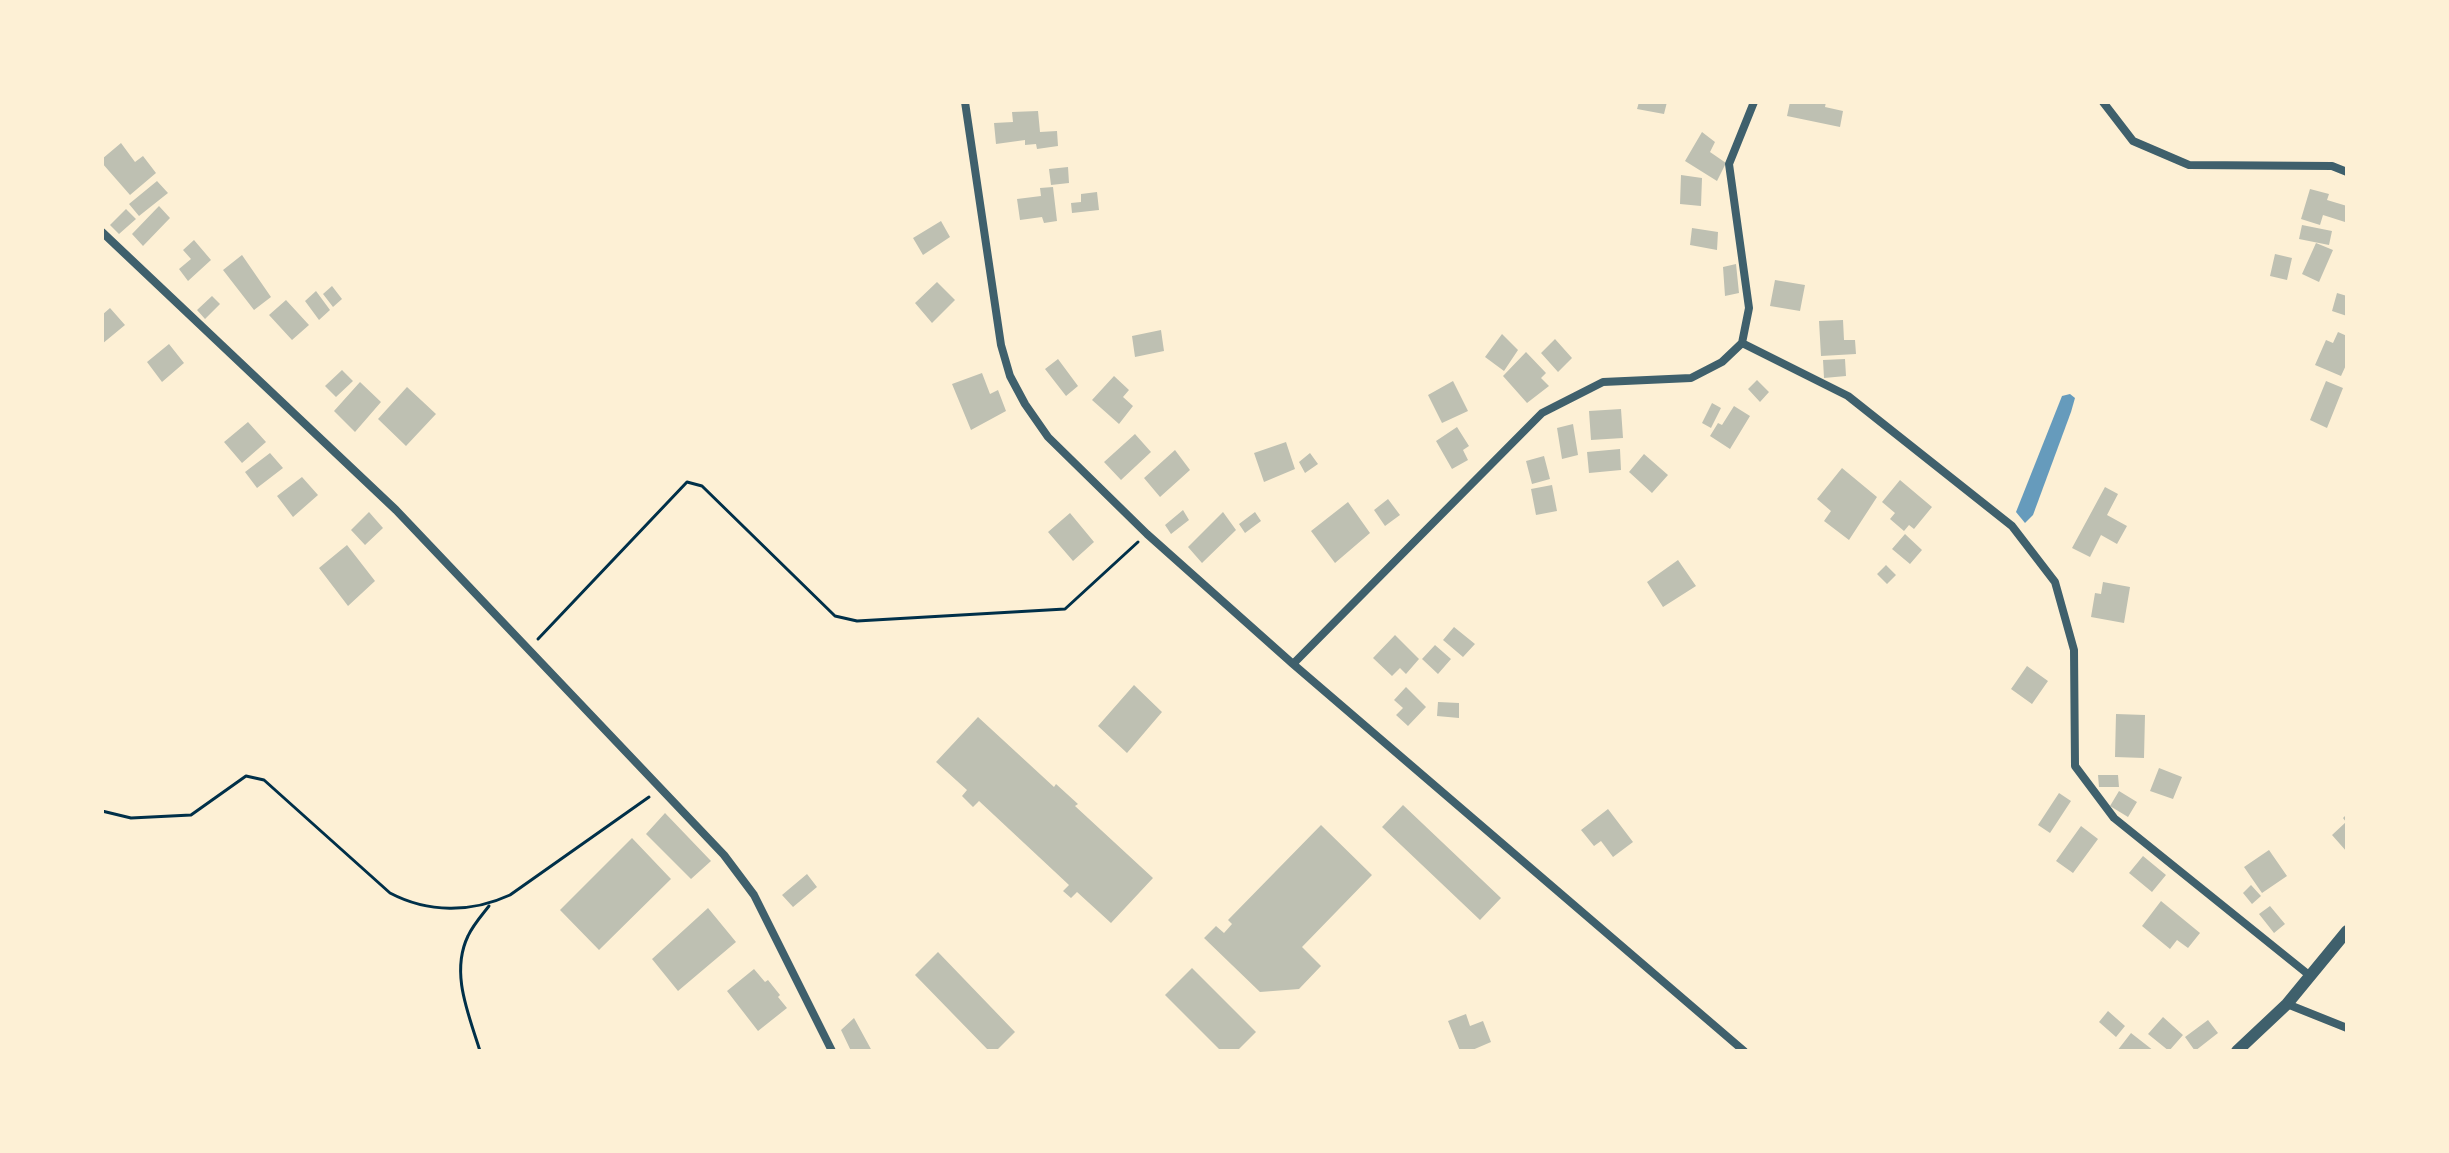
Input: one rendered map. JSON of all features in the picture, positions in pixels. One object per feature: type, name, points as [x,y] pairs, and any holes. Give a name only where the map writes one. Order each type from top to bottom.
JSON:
[{"type":"street","points":[[965,102],[1001,345],[1010,376],[1048,437],[1147,534],[1293,664],[1744,1051]]},
{"type":"street","points":[[1293,664],[1542,413],[1603,382],[1691,378],[1722,362],[1742,343],[1749,308],[1729,164],[1754,102]]},
{"type":"street","points":[[2103,102],[2133,141],[2189,165],[2332,166],[2347,172]]},
{"type":"street","points":[[102,232],[396,510],[724,855],[754,895],[832,1051]]},
{"type":"street","points":[[1742,343],[1848,396],[2012,526],[2055,582],[2074,650],[2075,766],[2114,818],[2309,975]]},
{"type":"street","points":[[2237,1051],[2287,1004],[2347,931]]},
{"type":"street","points":[[2287,1004],[2347,1028]]},
{"type":"path","points":[[529,648],[687,482],[702,486],[835,616],[857,621],[1065,609],[1147,534]]},
{"type":"path","points":[[102,811],[131,818],[191,815],[246,776],[264,780],[390,893],[408,902],[469,909],[510,895],[662,788]]},
{"type":"path","points":[[480,1051],[465,1004],[460,978],[461,962],[467,936],[490,904]]},
{"type":"water","points":[[2070,394],[2075,398],[2071,412],[2033,515],[2025,523],[2016,512],[2062,396]]},
{"type":"building","points":[[1639,102],[1667,102],[1664,114],[1637,109]]},
{"type":"building","points":[[1790,102],[1826,102],[1825,107],[1843,111],[1840,127],[1787,116]]},
{"type":"building","points":[[1038,111],[1040,132],[1057,131],[1058,146],[1037,149],[1036,144],[1025,145],[1025,140],[996,144],[994,123],[1013,122],[1012,112]]},
{"type":"building","points":[[1702,132],[1715,142],[1710,152],[1726,163],[1717,181],[1685,161]]},
{"type":"building","points":[[121,143],[135,162],[143,156],[156,173],[130,195],[102,163],[102,159]]},
{"type":"building","points":[[1068,167],[1069,183],[1051,185],[1049,169]]},
{"type":"building","points":[[1681,175],[1702,178],[1701,206],[1680,204]]},
{"type":"building","points":[[157,181],[168,193],[139,216],[129,204]]},
{"type":"building","points":[[1053,187],[1057,221],[1044,223],[1042,217],[1020,220],[1017,199],[1041,196],[1040,188]]},
{"type":"building","points":[[2310,189],[2329,194],[2327,200],[2347,206],[2345,222],[2323,215],[2320,225],[2301,219]]},
{"type":"building","points":[[1097,192],[1099,210],[1072,213],[1071,203],[1081,202],[1081,194]]},
{"type":"building","points":[[159,206],[170,218],[143,246],[132,234]]},
{"type":"building","points":[[126,209],[136,219],[119,234],[110,225]]},
{"type":"building","points":[[941,221],[950,237],[923,255],[913,238]]},
{"type":"building","points":[[2302,225],[2332,231],[2329,245],[2299,239]]},
{"type":"building","points":[[1692,228],[1718,232],[1717,250],[1690,245]]},
{"type":"building","points":[[194,240],[211,260],[188,281],[179,269],[191,259],[183,250]]},
{"type":"building","points":[[2316,243],[2333,250],[2319,282],[2302,274]]},
{"type":"building","points":[[2275,254],[2292,258],[2287,280],[2270,276]]},
{"type":"building","points":[[242,255],[271,297],[254,310],[223,270]]},
{"type":"building","points":[[1736,264],[1739,293],[1725,296],[1723,267]]},
{"type":"building","points":[[1775,280],[1805,285],[1800,311],[1770,306]]},
{"type":"building","points":[[937,282],[955,300],[932,323],[915,303]]},
{"type":"building","points":[[332,286],[342,299],[333,307],[323,294]]},
{"type":"building","points":[[316,291],[330,310],[319,320],[305,301]]},
{"type":"building","points":[[2337,293],[2347,296],[2347,316],[2332,311]]},
{"type":"building","points":[[212,296],[220,304],[205,319],[197,310]]},
{"type":"building","points":[[286,300],[309,325],[292,340],[269,315]]},
{"type":"building","points":[[110,308],[125,325],[102,344],[102,315]]},
{"type":"building","points":[[1843,320],[1844,340],[1855,340],[1856,354],[1821,356],[1819,321]]},
{"type":"building","points":[[1161,330],[1164,351],[1135,357],[1132,336]]},
{"type":"building","points":[[2338,332],[2347,336],[2347,363],[2341,376],[2315,365],[2326,340],[2333,343]]},
{"type":"building","points":[[1502,334],[1518,350],[1504,371],[1485,357]]},
{"type":"building","points":[[1555,339],[1572,358],[1558,372],[1541,353]]},
{"type":"building","points":[[169,344],[184,363],[162,382],[147,362]]},
{"type":"building","points":[[1526,352],[1546,373],[1541,378],[1549,386],[1527,403],[1503,376]]},
{"type":"building","points":[[1058,359],[1078,386],[1066,396],[1045,369]]},
{"type":"building","points":[[1845,359],[1846,376],[1824,378],[1823,360]]},
{"type":"building","points":[[342,370],[353,381],[336,397],[325,386]]},
{"type":"building","points":[[982,373],[990,394],[998,390],[1006,411],[971,430],[952,384]]},
{"type":"building","points":[[1114,376],[1129,390],[1123,397],[1133,406],[1119,424],[1092,400]]},
{"type":"building","points":[[1757,380],[1769,392],[1760,402],[1748,389]]},
{"type":"building","points":[[1453,381],[1468,411],[1442,423],[1428,395]]},
{"type":"building","points":[[2326,381],[2343,388],[2327,428],[2310,420]]},
{"type":"building","points":[[360,382],[381,402],[355,432],[334,411]]},
{"type":"building","points":[[407,387],[436,414],[406,446],[378,419]]},
{"type":"building","points":[[1712,403],[1721,408],[1711,428],[1702,423]]},
{"type":"building","points":[[1734,406],[1750,416],[1730,449],[1710,436],[1718,423],[1722,425]]},
{"type":"building","points":[[1621,409],[1623,438],[1591,440],[1589,411]]},
{"type":"building","points":[[248,422],[266,442],[242,463],[224,442]]},
{"type":"building","points":[[1573,424],[1578,455],[1562,459],[1557,428]]},
{"type":"building","points":[[1457,427],[1469,446],[1463,450],[1468,460],[1452,469],[1436,441]]},
{"type":"building","points":[[1135,434],[1151,452],[1121,480],[1104,462]]},
{"type":"building","points":[[1286,442],[1295,469],[1264,482],[1254,453]]},
{"type":"building","points":[[1620,449],[1621,470],[1589,473],[1587,452]]},
{"type":"building","points":[[1175,450],[1190,470],[1160,497],[1144,478]]},
{"type":"building","points":[[270,453],[283,468],[257,488],[245,472]]},
{"type":"building","points":[[1310,453],[1318,464],[1305,473],[1299,462]]},
{"type":"building","points":[[1644,454],[1668,475],[1652,493],[1629,472]]},
{"type":"building","points":[[1544,456],[1550,479],[1532,484],[1526,461]]},
{"type":"building","points":[[1842,468],[1877,497],[1849,540],[1824,521],[1831,511],[1817,499]]},
{"type":"building","points":[[302,477],[318,495],[293,517],[277,496]]},
{"type":"building","points":[[1900,480],[1932,507],[1914,529],[1909,525],[1904,531],[1890,519],[1895,513],[1882,502]]},
{"type":"building","points":[[1552,485],[1557,511],[1536,515],[1531,489]]},
{"type":"building","points":[[2105,487],[2118,494],[2107,515],[2127,526],[2117,544],[2101,535],[2090,557],[2072,548]]},
{"type":"building","points":[[1388,499],[1400,515],[1385,526],[1374,510]]},
{"type":"building","points":[[1348,502],[1370,533],[1335,563],[1311,531]]},
{"type":"building","points":[[1183,510],[1189,520],[1171,534],[1165,525]]},
{"type":"building","points":[[369,512],[383,528],[365,545],[351,530]]},
{"type":"building","points":[[1223,512],[1236,530],[1202,563],[1188,547]]},
{"type":"building","points":[[1255,512],[1261,521],[1245,533],[1239,524]]},
{"type":"building","points":[[1070,513],[1094,542],[1073,561],[1048,532]]},
{"type":"building","points":[[1905,534],[1922,550],[1910,564],[1892,549]]},
{"type":"building","points":[[347,545],[375,581],[348,606],[319,568]]},
{"type":"building","points":[[1678,560],[1696,586],[1663,607],[1647,582]]},
{"type":"building","points":[[1886,565],[1896,575],[1887,584],[1877,574]]},
{"type":"building","points":[[2103,582],[2130,587],[2124,623],[2091,617],[2095,593],[2101,594]]},
{"type":"building","points":[[1454,627],[1475,644],[1463,657],[1443,640]]},
{"type":"building","points":[[1395,635],[1419,659],[1406,674],[1400,668],[1392,676],[1373,658]]},
{"type":"building","points":[[1435,645],[1451,659],[1438,674],[1422,659]]},
{"type":"building","points":[[2027,666],[2048,681],[2032,704],[2011,689]]},
{"type":"building","points":[[1134,685],[1162,712],[1127,753],[1098,726]]},
{"type":"building","points":[[1406,687],[1426,707],[1408,726],[1396,715],[1403,708],[1394,700]]},
{"type":"building","points":[[1438,702],[1459,703],[1459,718],[1437,716]]},
{"type":"building","points":[[2116,714],[2145,715],[2144,758],[2115,757]]},
{"type":"building","points":[[978,717],[1054,787],[1056,784],[1078,804],[1075,806],[1153,878],[1111,923],[1077,892],[1071,898],[1063,891],[1069,885],[979,801],[973,807],[962,796],[967,790],[936,762]]},
{"type":"building","points":[[2159,768],[2182,777],[2173,799],[2150,791]]},
{"type":"building","points":[[2098,775],[2118,775],[2119,787],[2099,787]]},
{"type":"building","points":[[2119,791],[2137,802],[2128,817],[2110,806]]},
{"type":"building","points":[[2059,793],[2071,801],[2050,833],[2038,825]]},
{"type":"building","points":[[1403,805],[1501,898],[1480,920],[1382,827]]},
{"type":"building","points":[[1608,809],[1633,842],[1613,857],[1601,841],[1594,846],[1581,830]]},
{"type":"building","points":[[665,813],[711,861],[691,879],[646,834]]},
{"type":"building","points":[[2347,814],[2347,852],[2332,835],[2346,822],[2343,818]]},
{"type":"building","points":[[1321,825],[1372,875],[1302,947],[1321,966],[1299,989],[1260,992],[1204,938],[1216,926],[1224,933],[1232,924],[1228,920]]},
{"type":"building","points":[[2081,826],[2098,839],[2073,873],[2056,861]]},
{"type":"building","points":[[632,838],[671,879],[599,950],[560,910]]},
{"type":"building","points":[[2269,850],[2287,876],[2262,893],[2244,867]]},
{"type":"building","points":[[2143,856],[2166,875],[2152,892],[2129,873]]},
{"type":"building","points":[[807,874],[817,887],[793,907],[782,895]]},
{"type":"building","points":[[2251,885],[2261,896],[2252,904],[2243,893]]},
{"type":"building","points":[[2161,901],[2200,933],[2188,948],[2177,940],[2170,949],[2142,926]]},
{"type":"building","points":[[2270,906],[2285,924],[2274,933],[2259,914]]},
{"type":"building","points":[[708,908],[736,942],[678,991],[652,959]]},
{"type":"building","points":[[938,952],[1015,1032],[996,1051],[989,1051],[915,975]]},
{"type":"building","points":[[1192,968],[1256,1032],[1237,1051],[1221,1051],[1165,995]]},
{"type":"building","points":[[754,969],[765,982],[768,980],[787,1008],[758,1031],[727,991]]},
{"type":"building","points":[[2108,1011],[2125,1026],[2116,1037],[2099,1022]]},
{"type":"building","points":[[1466,1014],[1470,1026],[1483,1021],[1491,1042],[1470,1051],[1460,1051],[1448,1021]]},
{"type":"building","points":[[2163,1017],[2183,1035],[2169,1051],[2148,1034]]},
{"type":"building","points":[[854,1018],[872,1051],[851,1051],[841,1030]]},
{"type":"building","points":[[2208,1020],[2218,1033],[2195,1051],[2185,1037]]},
{"type":"building","points":[[2131,1033],[2154,1051],[2117,1051]]}]
